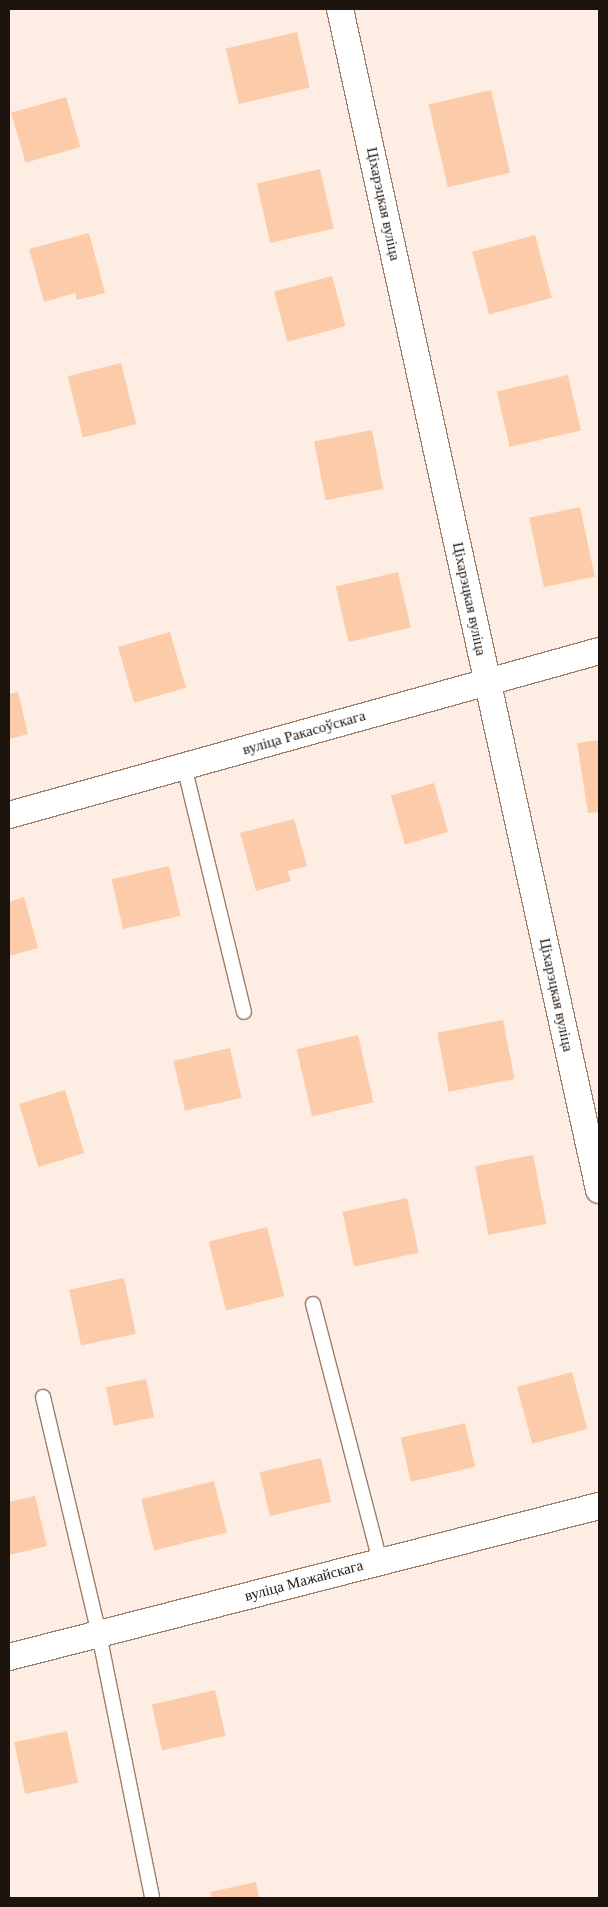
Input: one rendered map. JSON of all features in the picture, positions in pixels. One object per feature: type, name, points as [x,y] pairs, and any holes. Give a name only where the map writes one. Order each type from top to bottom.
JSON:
[{"type":"street","name":"Ціхарэцкая вуліца","points":[[340,9],[599,1190]]},
{"type":"street","name":"вуліца Ракасоўскага","points":[[9,815],[599,651]]},
{"type":"street","name":"вуліца Мажайскага","points":[[9,1657],[599,1506]]},
{"type":"lane","points":[[184,766],[244,1012]]},
{"type":"lane","points":[[313,1304],[380,1562]]},
{"type":"lane","points":[[43,1396],[99,1634],[152,1898]]},
{"type":"building","points":[[297,32],[310,88],[239,104],[226,48]]},
{"type":"building","points":[[491,90],[510,173],[448,187],[429,104]]},
{"type":"building","points":[[66,97],[80,147],[26,163],[11,113]]},
{"type":"building","points":[[320,169],[334,228],[270,243],[257,184]]},
{"type":"building","points":[[89,233],[105,293],[77,300],[75,293],[44,302],[29,249]]},
{"type":"building","points":[[535,235],[552,298],[489,315],[472,252]]},
{"type":"building","points":[[332,276],[345,326],[288,342],[274,292]]},
{"type":"building","points":[[121,363],[136,424],[83,437],[68,376]]},
{"type":"building","points":[[568,375],[581,431],[510,447],[497,391]]},
{"type":"building","points":[[372,430],[383,489],[326,500],[314,441]]},
{"type":"building","points":[[580,507],[595,576],[544,587],[529,518]]},
{"type":"building","points":[[398,572],[411,628],[348,642],[336,586]]},
{"type":"building","points":[[170,632],[186,688],[134,703],[118,647]]},
{"type":"building","points":[[18,692],[28,734],[9,739],[9,694]]},
{"type":"building","points":[[599,740],[599,812],[588,813],[577,743]]},
{"type":"building","points":[[434,783],[448,832],[405,844],[391,795]]},
{"type":"building","points":[[294,819],[307,866],[288,871],[291,881],[256,891],[240,833]]},
{"type":"building","points":[[169,866],[180,916],[123,929],[112,879]]},
{"type":"building","points":[[24,897],[38,948],[9,956],[9,902]]},
{"type":"building","points":[[503,1020],[514,1079],[449,1092],[437,1033]]},
{"type":"building","points":[[358,1035],[374,1102],[312,1116],[297,1049]]},
{"type":"building","points":[[230,1048],[241,1098],[185,1111],[173,1061]]},
{"type":"building","points":[[65,1090],[84,1153],[38,1167],[19,1104]]},
{"type":"building","points":[[533,1155],[546,1224],[488,1235],[475,1166]]},
{"type":"building","points":[[407,1198],[419,1253],[354,1266],[342,1212]]},
{"type":"building","points":[[267,1227],[284,1296],[226,1310],[209,1242]]},
{"type":"building","points":[[124,1278],[136,1334],[81,1345],[69,1290]]},
{"type":"building","points":[[572,1372],[587,1429],[532,1444],[517,1387]]},
{"type":"building","points":[[146,1379],[154,1417],[114,1426],[106,1388]]},
{"type":"building","points":[[465,1423],[475,1467],[411,1482],[401,1438]]},
{"type":"building","points":[[321,1458],[331,1502],[270,1516],[260,1472]]},
{"type":"building","points":[[214,1481],[227,1532],[154,1551],[141,1499]]},
{"type":"building","points":[[35,1496],[47,1546],[9,1555],[9,1502]]},
{"type":"building","points":[[215,1690],[226,1736],[162,1750],[152,1705]]},
{"type":"building","points":[[67,1731],[78,1783],[25,1794],[14,1742]]},
{"type":"building","points":[[256,1882],[259,1898],[212,1898],[210,1892]]}]
